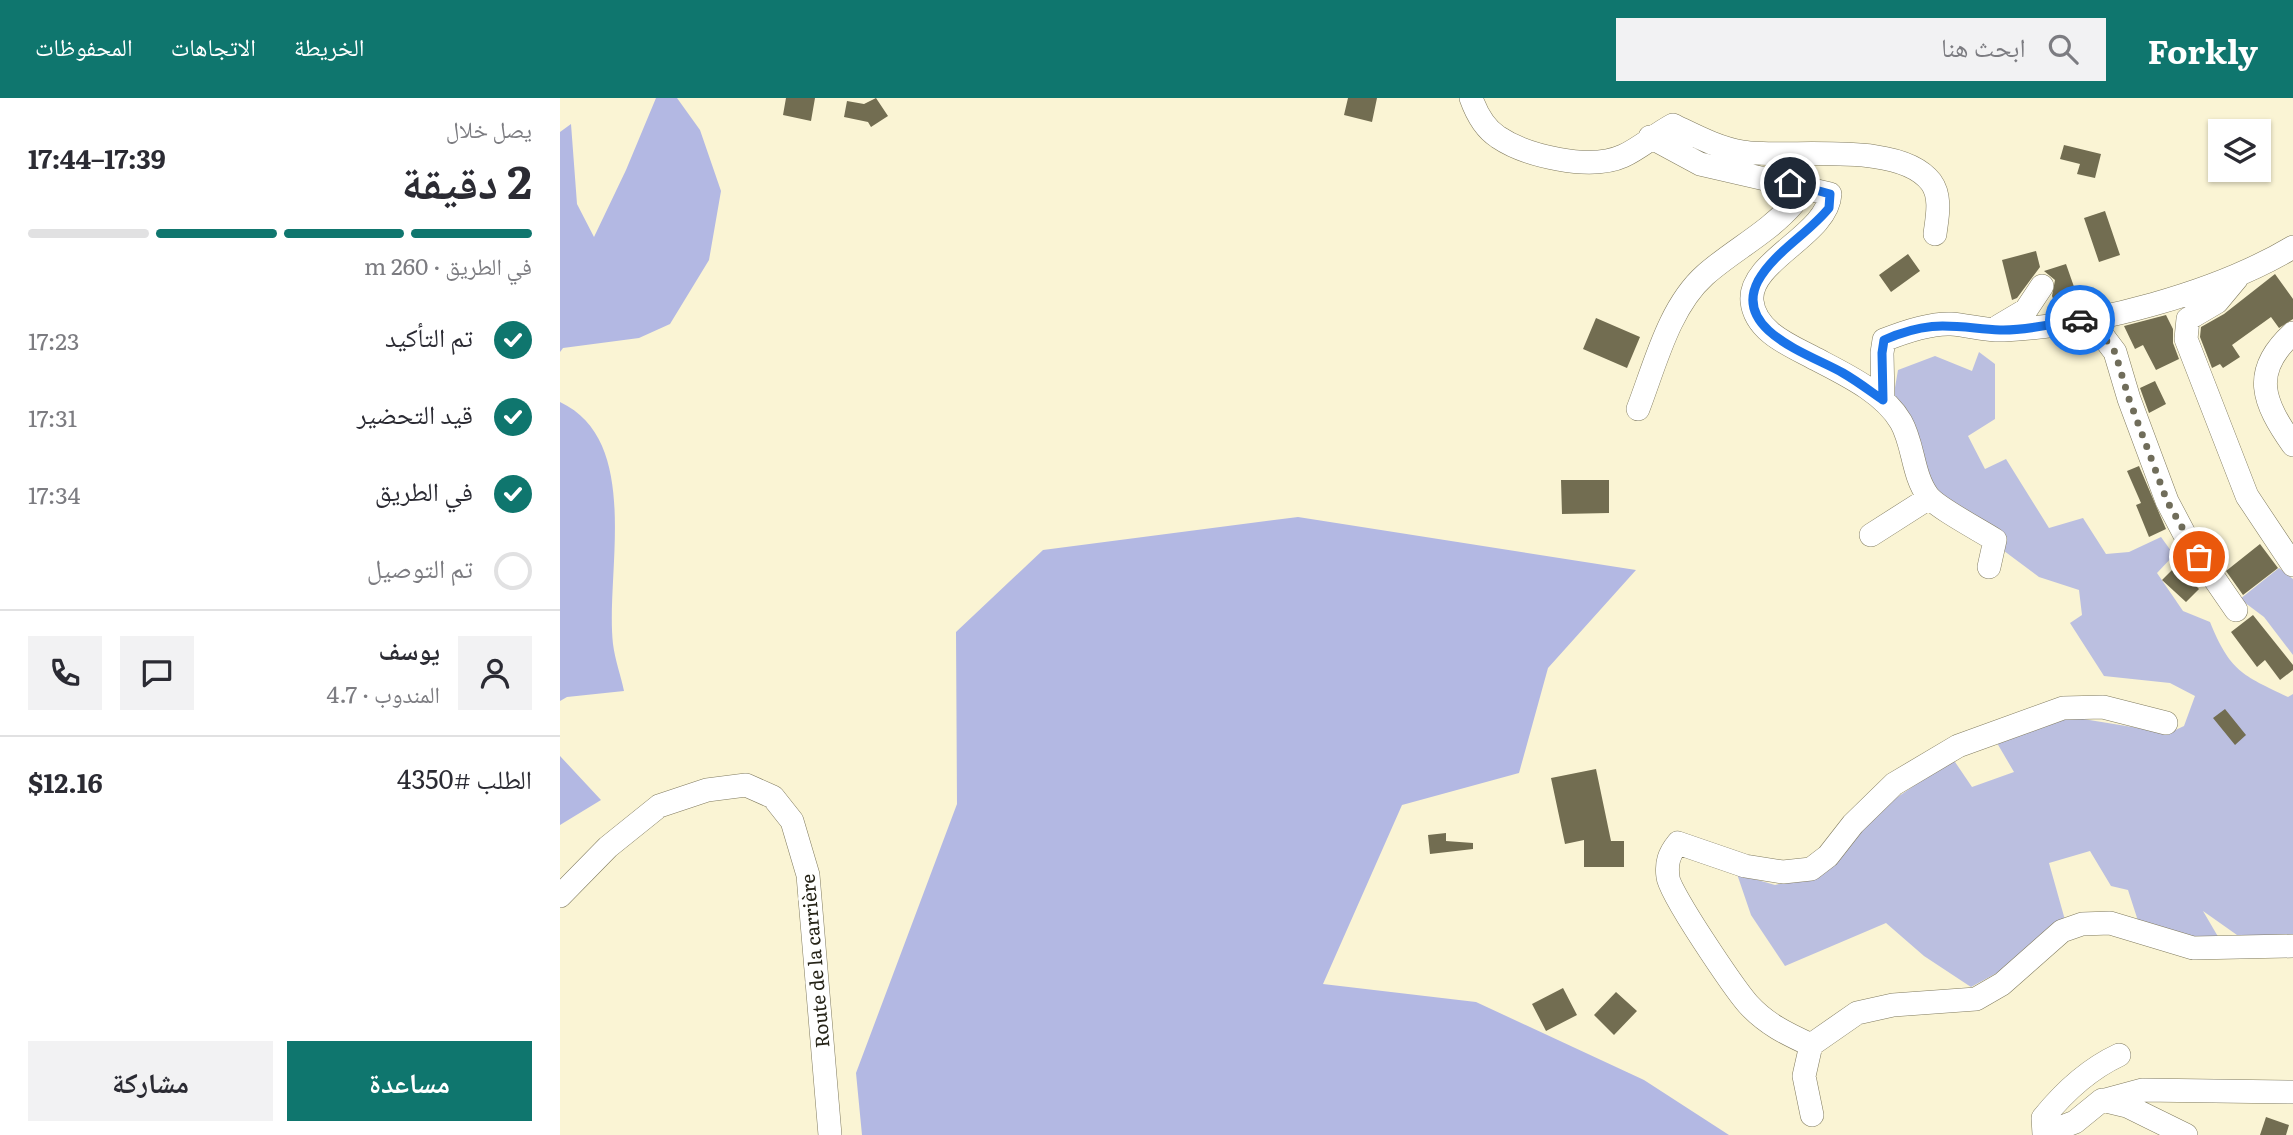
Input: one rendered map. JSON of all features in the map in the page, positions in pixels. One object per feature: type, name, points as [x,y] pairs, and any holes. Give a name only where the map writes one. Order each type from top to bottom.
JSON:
[{"type":"street","points":[[1471,98],[1476,114],[1497,137],[1568,161],[1593,162],[1622,157],[1673,125],[1722,147],[1746,153],[1886,159],[1912,167],[1932,183],[1939,205],[1935,234]]},
{"type":"street","points":[[1650,137],[1700,164],[1830,194],[1829,208],[1758,281],[1752,300],[1759,320],[1776,338],[1843,373],[1883,400],[1902,423],[1915,470],[1929,498],[1995,540],[1989,567]]},
{"type":"street","points":[[1638,409],[1682,302],[1703,276],[1781,218],[1793,204],[1790,183]]},
{"type":"street","points":[[1883,400],[1884,340],[1902,332],[1948,323],[1993,329],[2090,319],[2203,289],[2293,247]]},
{"type":"street","points":[[2242,272],[2217,302],[2188,319],[2186,339],[2247,496],[2293,565]]},
{"type":"street","points":[[1993,329],[2026,310],[2042,286]]},
{"type":"street","points":[[2090,319],[2115,352],[2129,399],[2167,501],[2187,539],[2236,610]]},
{"type":"street","points":[[2293,333],[2273,351],[2264,384],[2273,416],[2293,445]]},
{"type":"street","points":[[1871,535],[1929,498]]},
{"type":"street","points":[[1811,1045],[1775,1028],[1748,1004],[1704,939],[1668,880],[1669,855],[1678,843],[1745,866],[1783,872],[1811,869],[1828,856],[1853,824],[1894,784],[1958,746],[2063,708],[2103,707],[2166,723]]},
{"type":"street","name":"Route de la carrière","points":[[560,896],[608,847],[659,806],[707,790],[746,785],[773,796],[792,821],[808,875],[830,1135]]},
{"type":"street","points":[[1812,1115],[1804,1076],[1811,1045],[1857,1013],[1894,1005],[1976,999],[2002,984],[2062,931],[2082,924],[2110,923],[2193,947],[2293,946]]},
{"type":"street","points":[[2119,1055],[2099,1065],[2059,1098],[2043,1118],[2044,1135],[2075,1122],[2102,1100],[2142,1090],[2293,1092]]},
{"type":"street","points":[[2102,1100],[2127,1105],[2186,1135]]},
{"type":"shaded area","points":[[656,98],[677,98],[700,130],[721,191],[709,260],[670,324],[639,338],[563,348],[560,352],[560,132],[571,124],[577,204],[594,237]]},
{"type":"shaded area","points":[[1979,352],[1995,364],[1995,419],[1968,436],[1985,469],[2006,459],[2049,528],[2083,518],[2106,554],[2129,552],[2161,537],[2174,555],[2157,573],[2183,611],[2210,622],[2224,651],[2248,677],[2288,697],[2293,694],[2293,935],[2290,937],[2237,935],[2203,911],[2220,940],[2200,942],[2140,927],[2128,890],[2111,886],[2090,851],[2049,863],[2065,920],[2017,962],[1971,987],[1924,956],[1886,923],[1785,966],[1751,915],[1737,874],[1775,885],[1823,872],[1883,807],[1953,759],[1972,787],[2014,772],[1997,743],[2021,730],[2071,717],[2169,733],[2184,726],[2195,696],[2170,683],[2104,676],[2070,623],[2082,615],[2079,590],[2039,577],[1984,536],[1920,497],[1891,411],[1898,370],[1935,356],[1972,371]]},
{"type":"shaded area","points":[[560,402],[586,421],[602,446],[611,477],[615,511],[613,644],[624,691],[567,697],[560,701]]},
{"type":"shaded area","points":[[1298,517],[1636,570],[1548,668],[1519,773],[1402,805],[1323,984],[1476,1002],[1644,1080],[1729,1135],[862,1135],[856,1073],[957,804],[956,632],[1043,550]]},
{"type":"shaded area","points":[[2279,568],[2293,579],[2293,655],[2264,617],[2240,599]]},
{"type":"shaded area","points":[[560,756],[601,800],[560,825]]},
{"type":"building","points":[[786,98],[815,98],[811,121],[783,115]]},
{"type":"building","points":[[876,98],[888,116],[871,127],[868,122],[844,117],[847,101],[864,104]]},
{"type":"building","points":[[1348,98],[1377,98],[1372,122],[1344,115]]},
{"type":"building","points":[[2064,145],[2101,154],[2095,178],[2077,174],[2080,164],[2060,159]]},
{"type":"building","points":[[2105,211],[2120,255],[2099,262],[2084,218]]},
{"type":"building","points":[[2036,251],[2040,267],[2017,298],[2012,300],[2002,260]]},
{"type":"building","points":[[1908,254],[1920,271],[1891,292],[1879,275]]},
{"type":"building","points":[[2066,264],[2079,301],[2057,309],[2052,296],[2055,280],[2044,271]]},
{"type":"building","points":[[2275,274],[2293,299],[2293,319],[2279,328],[2271,317],[2232,345],[2240,357],[2223,368],[2220,364],[2212,368],[2200,337],[2201,327],[2224,314]]},
{"type":"building","points":[[2166,315],[2173,329],[2173,343],[2179,359],[2156,370],[2143,345],[2135,349],[2124,326]]},
{"type":"building","points":[[1596,318],[1640,337],[1627,368],[1583,349]]},
{"type":"building","points":[[2155,381],[2166,404],[2149,413],[2140,388]]},
{"type":"building","points":[[2139,466],[2166,529],[2149,537],[2136,505],[2141,503],[2127,471]]},
{"type":"building","points":[[1561,480],[1609,480],[1609,513],[1562,514]]},
{"type":"building","points":[[2260,544],[2278,568],[2243,595],[2226,571]]},
{"type":"building","points":[[2176,566],[2199,589],[2186,602],[2162,580]]},
{"type":"building","points":[[2253,615],[2293,665],[2293,670],[2280,680],[2265,660],[2257,667],[2231,632]]},
{"type":"building","points":[[2225,709],[2246,735],[2235,745],[2213,718]]},
{"type":"building","points":[[1596,769],[1611,841],[1624,841],[1624,867],[1584,867],[1584,840],[1565,844],[1551,778]]},
{"type":"building","points":[[1446,833],[1446,841],[1473,843],[1473,849],[1430,854],[1428,835]]},
{"type":"building","points":[[1563,988],[1577,1015],[1546,1031],[1532,1004]]},
{"type":"building","points":[[1616,992],[1637,1011],[1614,1035],[1594,1015]]},
{"type":"building","points":[[2266,1117],[2289,1125],[2286,1135],[2260,1135]]},
{"type":"way so far","points":[[2080,320],[2090,319],[2115,352],[2129,399],[2167,501],[2199,557]]},
{"type":"route","points":[[1790,183],[1830,194],[1829,208],[1780,255],[1758,281],[1752,300],[1759,320],[1776,338],[1843,373],[1883,400],[1884,340],[1902,332],[1948,323],[2002,330],[2080,320]]}]
